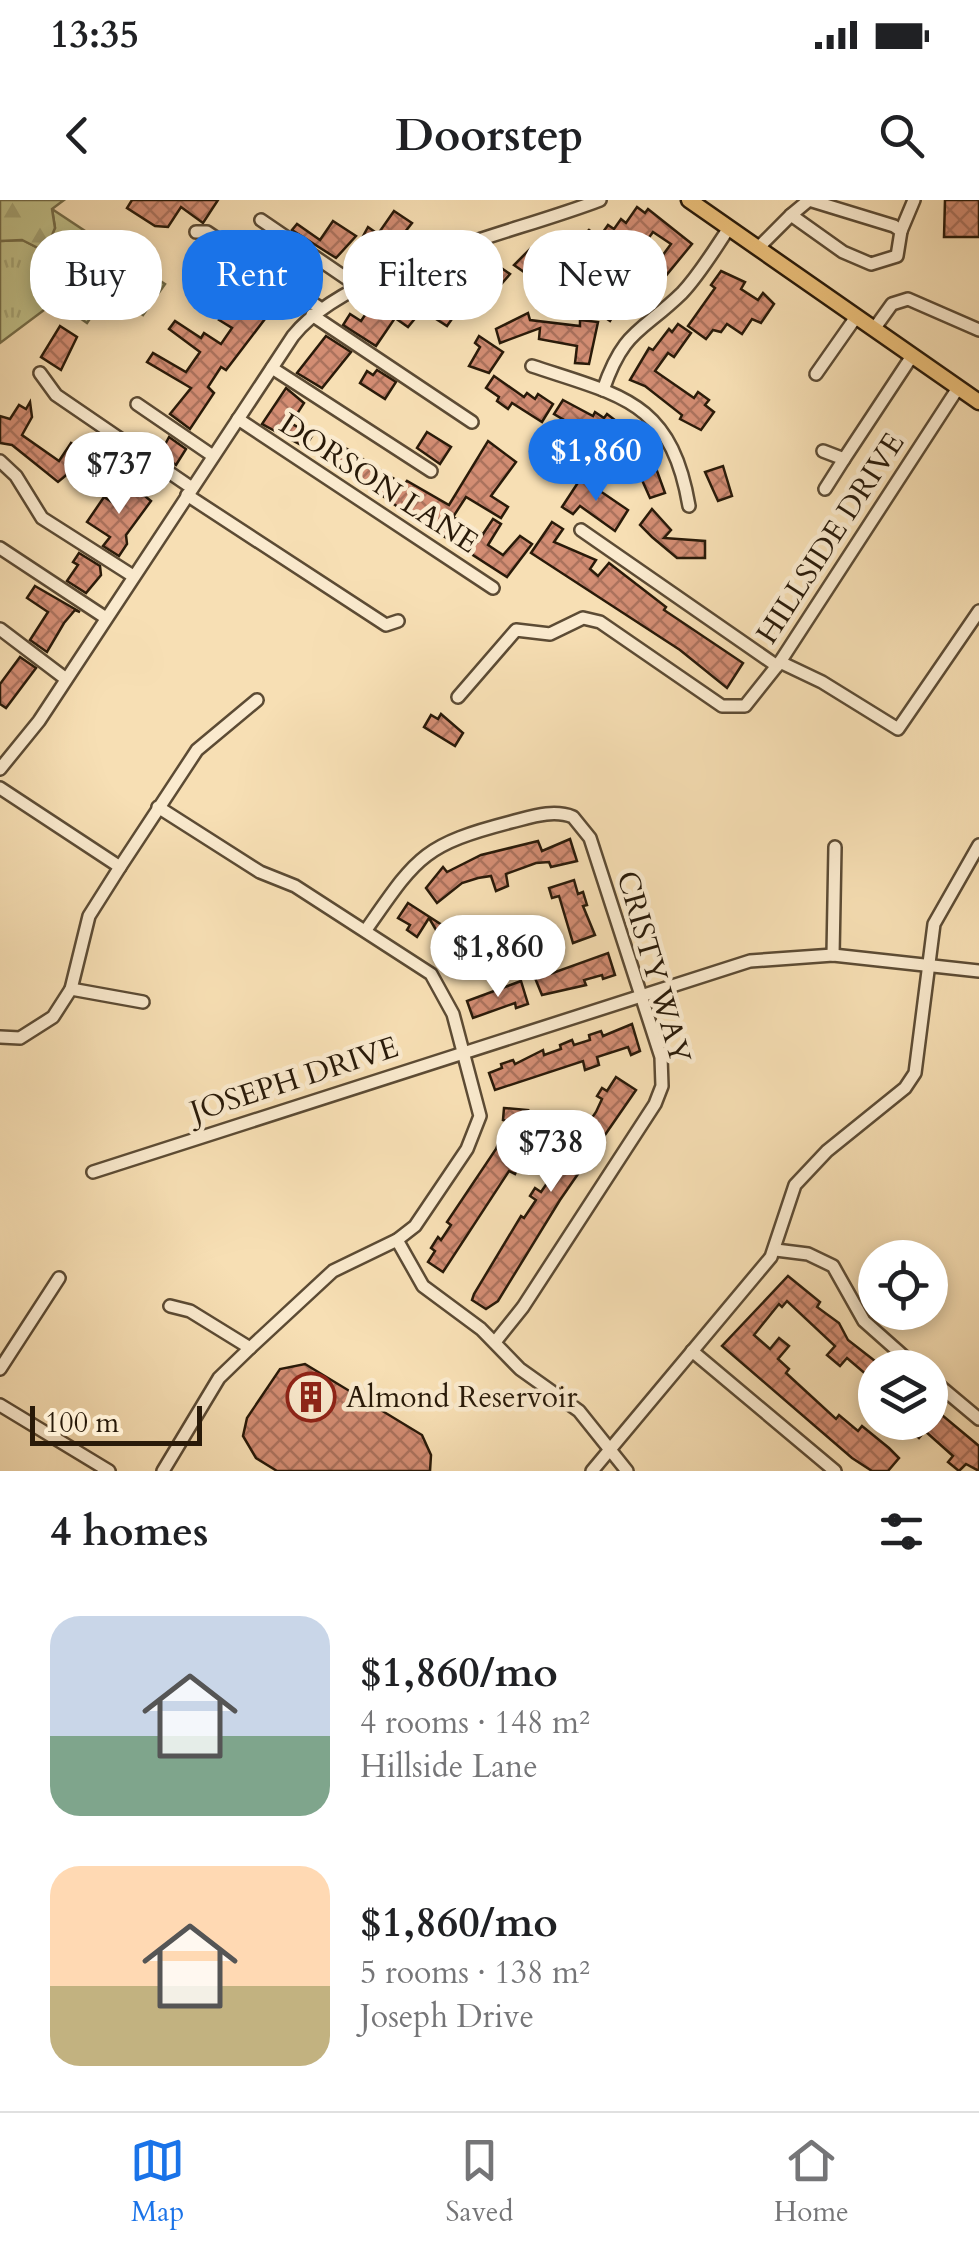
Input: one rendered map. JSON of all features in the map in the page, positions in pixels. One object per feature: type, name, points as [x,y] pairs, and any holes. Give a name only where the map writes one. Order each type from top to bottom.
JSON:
[{"type":"main road","points":[[690,200],[979,402]]},
{"type":"street","points":[[503,235],[600,200]]},
{"type":"street","points":[[758,248],[809,200],[901,231]]},
{"type":"street","points":[[791,215],[851,257],[871,264],[897,256],[901,231],[914,200]]},
{"type":"street","points":[[261,220],[343,276]]},
{"type":"street","points":[[603,390],[612,361],[629,335],[687,287],[728,228]]},
{"type":"street","points":[[874,329],[892,304],[908,299],[979,330]]},
{"type":"street","points":[[323,316],[472,422]]},
{"type":"street","points":[[816,374],[856,316]]},
{"type":"street","points":[[3,760],[66,678],[272,368],[309,320]]},
{"type":"street","points":[[825,489],[912,356]]},
{"type":"street","points":[[532,366],[603,390],[639,409],[667,436],[680,458],[690,506]]},
{"type":"street","points":[[272,368],[431,471]]},
{"type":"street","points":[[40,373],[56,396],[190,492],[386,625],[398,621]]},
{"type":"street","name":"HILLSIDE DRIVE","points":[[458,696],[516,630],[550,634],[584,618],[600,622],[722,706],[738,709],[752,700],[778,664],[958,388]]},
{"type":"street","points":[[137,404],[213,456]]},
{"type":"street","name":"DORSON LANE","points":[[238,419],[493,588]]},
{"type":"street","points":[[823,451],[844,459]]},
{"type":"street","points":[[0,461],[16,476],[42,518],[134,576]]},
{"type":"street","points":[[581,530],[778,664],[822,682],[898,729],[979,611]]},
{"type":"street","points":[[0,548],[106,618]]},
{"type":"street","points":[[0,629],[66,678]]},
{"type":"street","points":[[0,1037],[20,1038],[53,1017],[72,988],[89,916],[158,807],[198,750],[257,700]]},
{"type":"street","points":[[0,788],[120,867]]},
{"type":"street","points":[[158,807],[260,872],[295,886],[366,930],[438,982],[479,1102],[476,1130],[427,1211],[397,1240],[332,1271],[219,1378],[163,1471]]},
{"type":"street","name":"CRISTY WAY","points":[[366,930],[406,873],[428,850],[456,836],[563,813],[582,825],[590,838],[662,1065],[659,1096],[534,1291],[495,1342]]},
{"type":"street","points":[[592,1471],[776,1250],[795,1185],[827,1152],[905,1088],[915,1073],[934,924],[979,846]]},
{"type":"street","points":[[833,955],[835,847]]},
{"type":"street","name":"JOSEPH DRIVE","points":[[93,1172],[750,960],[833,955],[979,970]]},
{"type":"street","points":[[72,988],[143,1002]]},
{"type":"street","points":[[397,1240],[423,1286],[495,1342],[520,1369],[590,1422],[627,1471]]},
{"type":"street","points":[[776,1250],[808,1254],[833,1266],[864,1321],[897,1350]]},
{"type":"street","points":[[0,1369],[59,1278]]},
{"type":"street","points":[[170,1306],[190,1311],[250,1348]]},
{"type":"street","points":[[692,1351],[835,1471]]},
{"type":"street","points":[[948,1393],[979,1420]]},
{"type":"street","points":[[0,1405],[110,1471]]},
{"type":"green space","points":[[0,200],[64,200],[52,209],[54,230],[30,230],[30,244],[22,240],[0,241]]},
{"type":"green space","points":[[52,209],[84,230],[53,230]]},
{"type":"green space","points":[[23,240],[30,244],[31,320],[0,343],[0,241]]},
{"type":"building","points":[[132,200],[218,200],[203,223],[181,207],[168,227],[155,226],[127,208]]},
{"type":"building","points":[[945,200],[979,200],[979,237],[944,237]]},
{"type":"building","points":[[637,207],[645,213],[648,209],[692,244],[667,274],[667,249],[671,244],[667,241],[667,230],[604,230],[608,225],[614,229],[621,219],[626,223]]},
{"type":"building","points":[[394,211],[412,223],[407,230],[381,230]]},
{"type":"building","points":[[333,221],[347,230],[343,230],[343,250],[336,258],[323,250],[323,236]]},
{"type":"building","points":[[523,256],[523,271],[514,265]]},
{"type":"building","points":[[721,271],[745,282],[741,289],[758,300],[763,293],[774,304],[761,323],[752,319],[742,334],[727,324],[721,332],[713,330],[706,339],[688,326],[715,288],[711,285]]},
{"type":"building","points":[[523,316],[523,320],[580,326],[580,320],[598,322],[589,364],[575,363],[577,346],[539,339],[540,328],[500,343],[496,329]]},
{"type":"building","points":[[219,320],[264,320],[226,370],[221,367],[208,387],[214,393],[190,429],[170,414],[191,388],[147,362],[153,353],[186,372],[200,352],[169,329],[175,321],[201,338],[204,333],[221,344],[232,328]]},
{"type":"building","points":[[346,320],[394,320],[376,346],[343,325]]},
{"type":"building","points":[[678,324],[691,333],[674,357],[668,353],[655,371],[694,398],[698,392],[709,400],[705,405],[714,412],[701,430],[680,419],[682,415],[645,386],[630,380],[649,348],[653,350],[669,329],[672,332]]},
{"type":"building","points":[[60,326],[77,337],[61,370],[41,357]]},
{"type":"building","points":[[326,336],[351,352],[322,388],[297,373]]},
{"type":"building","points":[[479,336],[503,352],[489,373],[469,366],[480,347],[475,343]]},
{"type":"building","points":[[377,370],[396,382],[385,399],[360,383],[367,371],[373,375]]},
{"type":"building","points":[[494,376],[524,397],[527,393],[535,399],[538,394],[553,404],[542,422],[512,403],[508,409],[497,401],[499,397],[486,388]]},
{"type":"building","points":[[286,388],[304,403],[291,423],[312,436],[305,447],[262,424]]},
{"type":"building","points":[[563,400],[593,416],[595,412],[604,418],[607,414],[637,437],[649,449],[665,493],[650,498],[634,462],[622,470],[611,460],[624,450],[582,422],[578,428],[554,414]]},
{"type":"building","points":[[30,402],[32,417],[22,435],[59,461],[71,443],[83,451],[94,461],[81,480],[70,472],[58,482],[12,445],[0,443],[0,416],[10,419],[19,405],[26,409]]},
{"type":"building","points":[[427,432],[451,447],[440,464],[417,448]]},
{"type":"building","points":[[169,437],[186,449],[176,465],[160,454]]},
{"type":"building","points":[[488,441],[516,462],[491,496],[508,507],[501,518],[466,497],[453,517],[483,534],[493,519],[501,524],[488,545],[503,555],[520,536],[532,544],[507,577],[392,503],[326,453],[332,443],[339,444],[404,485],[407,481],[449,505]]},
{"type":"building","points":[[723,466],[732,496],[718,501],[705,472]]},
{"type":"building","points":[[581,478],[628,510],[615,531],[580,506],[573,514],[562,507]]},
{"type":"building","points":[[129,483],[151,501],[126,535],[127,544],[119,556],[103,546],[110,537],[87,522],[104,497],[115,504]]},
{"type":"building","points":[[652,509],[671,530],[664,538],[705,541],[705,558],[677,558],[652,537],[640,525]]},
{"type":"building","points":[[552,522],[563,529],[554,542],[596,560],[590,569],[598,576],[609,563],[666,607],[664,610],[743,663],[727,688],[680,650],[531,553]]},
{"type":"building","points":[[79,553],[100,566],[101,575],[86,593],[67,581],[78,565],[73,562]]},
{"type":"building","points":[[35,586],[80,612],[75,610],[64,623],[47,652],[30,640],[48,612],[27,598]]},
{"type":"building","points":[[20,657],[36,668],[6,708],[0,704],[0,684]]},
{"type":"building","points":[[441,714],[463,733],[455,746],[424,727],[431,715],[438,719]]},
{"type":"building","points":[[570,839],[577,861],[551,867],[549,862],[536,863],[506,874],[508,886],[496,891],[491,876],[462,883],[437,903],[426,888],[443,867],[447,872],[481,855],[538,841],[542,851]]},
{"type":"building","points":[[574,880],[578,894],[583,892],[587,905],[583,906],[595,935],[573,943],[559,896],[552,898],[549,888]]},
{"type":"building","points":[[408,903],[462,938],[467,946],[479,939],[483,947],[475,951],[484,967],[463,978],[438,943],[442,940],[429,918],[417,937],[407,930],[410,925],[398,918]]},
{"type":"building","points":[[608,953],[615,975],[603,979],[602,975],[584,980],[586,985],[542,995],[535,978],[540,973],[550,974]]},
{"type":"building","points":[[521,981],[528,1004],[516,1008],[515,1003],[473,1018],[467,1001]]},
{"type":"building","points":[[632,1024],[640,1051],[631,1055],[628,1047],[597,1057],[599,1065],[585,1070],[583,1061],[495,1090],[489,1073],[502,1068],[501,1064],[513,1060],[515,1064],[543,1050],[544,1055],[561,1049],[560,1045],[572,1040],[574,1045],[590,1040],[589,1035],[601,1031],[603,1036]]},
{"type":"building","points":[[616,1077],[636,1090],[560,1200],[498,1301],[486,1309],[472,1300],[474,1294],[521,1216],[524,1218],[536,1200],[530,1196],[535,1188],[541,1192],[596,1112],[602,1088],[607,1091]]},
{"type":"building","points":[[504,1108],[528,1110],[516,1158],[521,1161],[515,1174],[509,1171],[443,1272],[428,1262],[435,1251],[431,1248],[451,1225],[447,1222],[496,1149],[508,1121],[503,1120]]},
{"type":"building","points":[[788,1276],[820,1302],[817,1307],[839,1323],[848,1340],[861,1350],[858,1367],[847,1358],[840,1366],[827,1355],[835,1346],[787,1301],[782,1307],[779,1304],[754,1335],[770,1349],[779,1338],[789,1346],[778,1359],[789,1369],[786,1373],[836,1419],[839,1415],[858,1431],[858,1440],[879,1440],[899,1458],[888,1471],[872,1471],[722,1346]]},
{"type":"building","name":"Almond Reservoir","points":[[305,1364],[422,1435],[431,1455],[430,1471],[277,1471],[256,1458],[243,1436],[247,1418],[280,1369]]},
{"type":"building","points":[[948,1420],[979,1446],[979,1471],[966,1464],[959,1471],[948,1462],[953,1456],[935,1440],[948,1440]]},
{"type":"place","name":"Almond Reservoir","points":[[311,1397]]}]
